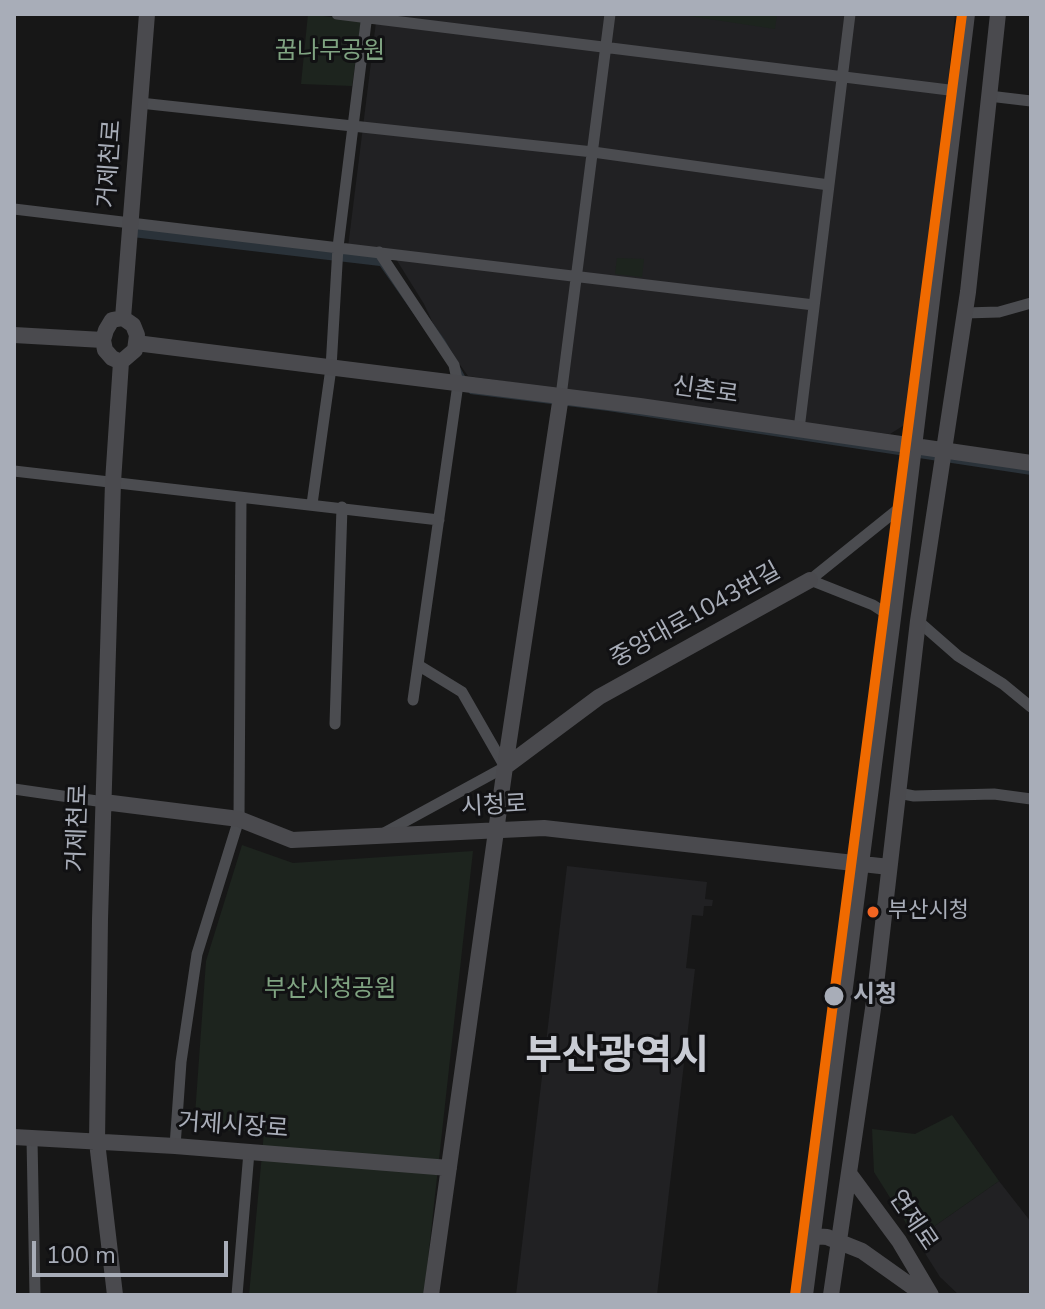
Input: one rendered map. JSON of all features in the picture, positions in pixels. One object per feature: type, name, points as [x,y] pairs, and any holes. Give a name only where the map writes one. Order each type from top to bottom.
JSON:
[{"type":"main road","name":"거제천로","points":[[123,318],[147,14]]},
{"type":"main road","points":[[805,1295],[862,866],[967,14]]},
{"type":"main road","points":[[831,1295],[851,1176],[918,621],[965,313],[998,14]]},
{"type":"main road","points":[[123,318],[133,325],[137,335],[135,350],[121,362],[105,350],[103,340],[112,320],[123,318]]},
{"type":"main road","points":[[14,335],[103,340]]},
{"type":"main road","name":"신촌로","points":[[136,343],[561,396],[1031,463]]},
{"type":"main road","name":"거제천로","points":[[115,1295],[97,1142],[113,482],[121,362]]},
{"type":"main road","points":[[431,1295],[561,396]]},
{"type":"main road","name":"중앙대로1043번길","points":[[505,767],[599,697],[810,580]]},
{"type":"main road","name":"시청로","points":[[104,802],[239,819],[292,840],[544,828],[889,867]]},
{"type":"main road","name":"거제시장로","points":[[14,1137],[175,1146],[449,1168]]},
{"type":"main road","name":"연제로","points":[[851,1176],[899,1241],[931,1295]]},
{"type":"main road","name":"연제로","points":[[813,1236],[827,1237],[862,1251],[924,1295]]},
{"type":"street","points":[[337,14],[957,91]]},
{"type":"street","points":[[561,396],[610,14]]},
{"type":"street","points":[[799,429],[850,14]]},
{"type":"street","points":[[312,504],[331,368],[338,247],[367,16]]},
{"type":"street","points":[[989,96],[1031,101]]},
{"type":"street","points":[[140,103],[593,152],[829,185]]},
{"type":"street","points":[[14,209],[814,305]]},
{"type":"street","points":[[379,252],[454,365],[458,384],[413,700]]},
{"type":"street","points":[[965,313],[999,312],[1031,303]]},
{"type":"street","points":[[14,471],[439,520]]},
{"type":"street","points":[[175,1146],[181,1062],[197,954],[239,819],[241,498]]},
{"type":"street","name":"중앙대로1043번길","points":[[810,580],[907,502]]},
{"type":"street","points":[[335,724],[342,507]]},
{"type":"street","points":[[810,580],[873,605],[893,618]]},
{"type":"street","points":[[918,621],[958,656],[1003,684],[1031,707]]},
{"type":"street","points":[[418,665],[462,692],[505,767]]},
{"type":"street","name":"중앙대로1043번길","points":[[378,836],[505,767]]},
{"type":"street","points":[[14,789],[104,802]]},
{"type":"street","points":[[898,793],[914,796],[994,794],[1031,799]]},
{"type":"street","points":[[32,1139],[35,1295]]},
{"type":"street","points":[[237,1295],[249,1152]]},
{"type":"shaded area","points":[[377,14],[955,14],[914,419],[890,434],[468,376],[438,334],[424,304],[391,251],[348,247]]},
{"type":"shaded area","points":[[134,220],[378,248],[445,340],[466,378],[1031,456],[1031,475],[608,411],[470,394],[380,266],[132,237]]},
{"type":"shaded area","points":[[567,866],[707,882],[705,899],[713,900],[712,906],[704,906],[703,916],[692,915],[686,968],[695,969],[657,1295],[516,1295]]},
{"type":"shaded area","points":[[999,1181],[1031,1222],[1031,1295],[959,1295],[940,1277],[916,1239]]},
{"type":"green space","name":"꿈나무공원","points":[[308,14],[361,21],[352,86],[301,84]]},
{"type":"green space","points":[[676,14],[777,14],[775,29]]},
{"type":"green space","points":[[617,258],[644,259],[642,277],[615,274]]},
{"type":"green space","name":"부산시청공원","points":[[242,845],[293,863],[473,851],[424,1295],[249,1295],[264,1132],[194,1129],[206,961]]},
{"type":"green space","points":[[952,1115],[999,1181],[916,1239],[874,1172],[872,1129],[915,1134]]},
{"type":"transit line","points":[[795,1295],[962,14]]},
{"type":"place","name":"부산시청","points":[[873,912]]},
{"type":"place","name":"시청","points":[[834,996]]},
{"type":"district","name":"부산광역시","points":[[617,1058]]}]
